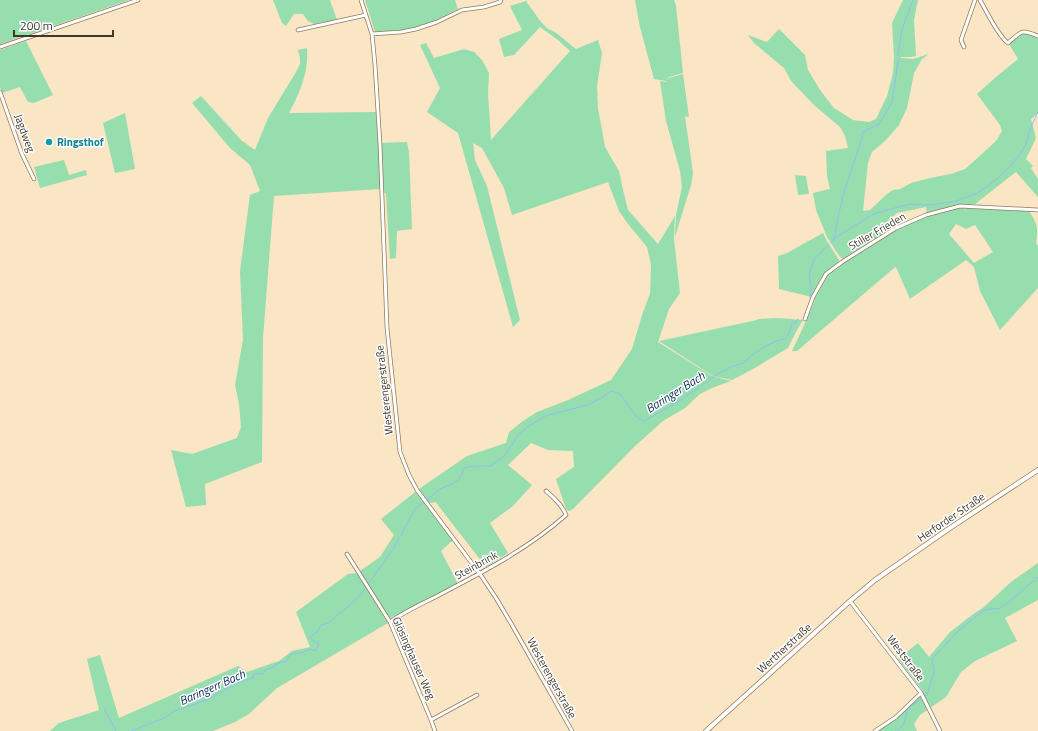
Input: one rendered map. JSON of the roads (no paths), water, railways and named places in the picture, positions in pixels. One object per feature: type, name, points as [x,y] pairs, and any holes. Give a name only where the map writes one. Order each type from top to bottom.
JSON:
[{"type":"main road","name":"Herforder Straße","points":[[875,580],[1038,470]]},
{"type":"main road","name":"Wertherstraße","points":[[706,731],[875,580]]},
{"type":"street","points":[[0,47],[138,0]]},
{"type":"street","name":"Westerengerstraße","points":[[361,0],[372,34],[380,144],[387,328],[400,452],[409,475],[418,490],[480,574],[512,625],[572,731]]},
{"type":"street","points":[[964,47],[961,40],[974,0]]},
{"type":"street","points":[[980,0],[1005,41],[1008,43],[1021,32],[1026,31],[1038,36]]},
{"type":"street","points":[[372,34],[401,32],[416,29],[437,22],[462,10],[484,7],[500,1]]},
{"type":"street","points":[[298,30],[366,15]]},
{"type":"street","name":"Jagdweg","points":[[0,92],[22,154],[34,179]]},
{"type":"street","name":"Stiller Frieden","points":[[805,319],[813,297],[826,274],[842,262],[896,228],[937,211],[960,206],[1038,210]]},
{"type":"street","name":"Steinbrink","points":[[390,622],[511,556],[555,525],[566,515],[557,502],[546,491]]},
{"type":"street","name":"Glösinghauser Weg","points":[[347,554],[390,622],[435,731]]},
{"type":"street","name":"Weststraße","points":[[850,601],[921,693],[940,731]]},
{"type":"street","points":[[875,731],[896,717],[921,693]]},
{"type":"street","points":[[431,720],[477,695]]},
{"type":"waterway","points":[[898,55],[902,29],[913,0]]},
{"type":"waterway","points":[[834,240],[844,192],[863,132],[879,124],[892,102],[898,60]]},
{"type":"waterway","name":"Baringer Bach","points":[[831,243],[838,236],[874,214],[910,204],[932,205],[956,201],[976,194],[997,179],[1023,150],[1038,112]]},
{"type":"waterway","name":"Baringer Bach","points":[[810,298],[810,272],[815,258],[829,244]]},
{"type":"waterway","name":"Baringer Bach","points":[[427,500],[440,489],[458,481],[465,467],[491,466],[504,456],[518,435],[545,416],[587,405],[603,397],[610,391],[619,393],[637,417],[644,421],[678,402],[719,373],[743,363],[764,347],[784,339],[788,335],[792,324],[798,319]]},
{"type":"waterway","points":[[368,584],[394,548],[415,509],[424,502]]},
{"type":"waterway","points":[[927,695],[934,671],[932,659],[958,631],[984,610],[1000,608],[1009,602],[1038,577]]},
{"type":"waterway","name":"Baringerr Bach","points":[[131,731],[164,718],[175,711],[207,700],[240,682],[253,678],[254,673],[264,673],[265,670],[287,661],[292,654],[304,652],[310,649],[316,651],[319,644],[313,641],[310,637],[317,632],[321,625],[331,622],[356,600],[366,587]]},
{"type":"waterway","points":[[895,731],[903,726],[908,709],[921,699]]},
{"type":"waterway","points":[[104,708],[116,731]]},
{"type":"place","name":"Ringsthof","points":[[49,142]]}]
